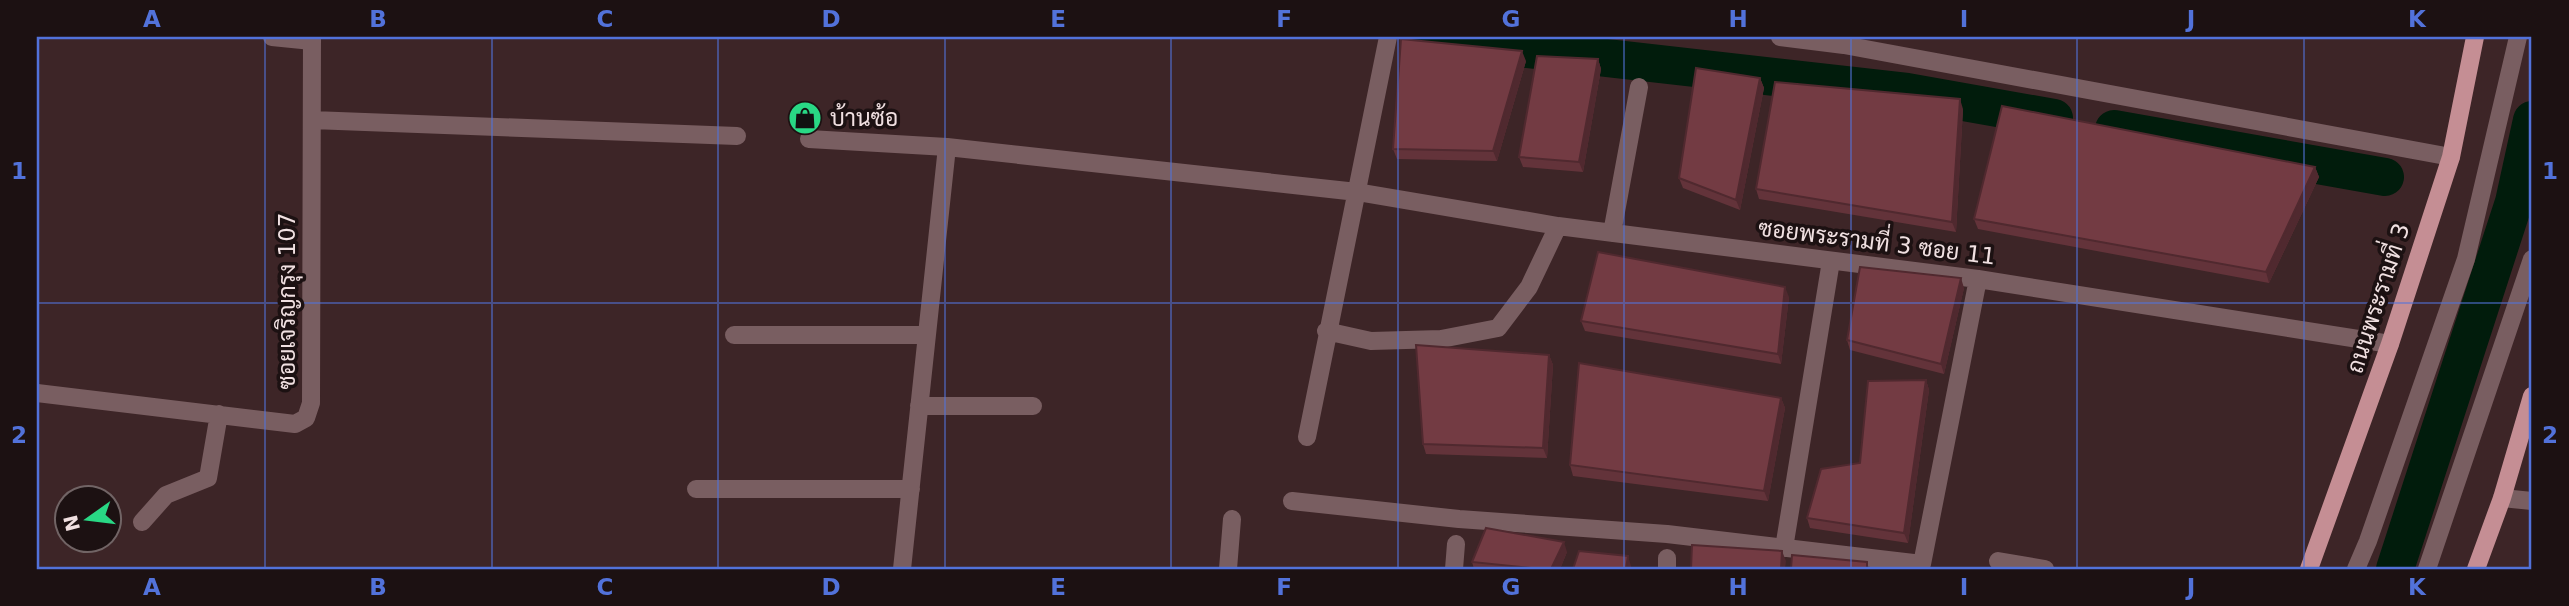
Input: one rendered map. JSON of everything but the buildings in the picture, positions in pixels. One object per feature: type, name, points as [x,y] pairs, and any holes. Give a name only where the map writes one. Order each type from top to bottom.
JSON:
[{"type":"main road","name":"ถนนพระรามที่ 3","points":[[2309,569],[2390,344],[2451,157],[2474,37]]},
{"type":"main road","points":[[2476,569],[2502,498],[2532,396]]},
{"type":"street","points":[[272,37],[312,39]]},
{"type":"street","points":[[1307,437],[1326,331],[1388,37]]},
{"type":"street","points":[[1780,37],[1844,45],[2451,157]]},
{"type":"street","points":[[2356,569],[2466,258],[2518,37]]},
{"type":"street","name":"ซอยเจริญกรุง 107","points":[[37,393],[295,424],[306,418],[311,403],[312,39]]},
{"type":"street","points":[[1612,233],[1639,88]]},
{"type":"street","points":[[312,120],[737,136]]},
{"type":"street","name":"ซอยพระรามที่ 3 ซอย 11","points":[[809,139],[947,147],[1357,192],[1558,226],[1978,279],[2390,344]]},
{"type":"street","points":[[902,569],[947,147]]},
{"type":"street","points":[[1326,331],[1371,341],[1441,339],[1499,328],[1529,287],[1558,226]]},
{"type":"street","points":[[2427,569],[2532,259]]},
{"type":"street","points":[[1784,548],[1831,261]]},
{"type":"street","points":[[1292,501],[1459,519],[1667,534],[1922,564],[1978,279]]},
{"type":"street","points":[[734,335],[927,335]]},
{"type":"street","points":[[919,405],[1033,406]]},
{"type":"street","points":[[142,522],[166,495],[208,478],[219,414]]},
{"type":"street","points":[[695,489],[911,489]]},
{"type":"street","points":[[2502,498],[2532,501]]},
{"type":"street","points":[[1228,569],[1233,519]]},
{"type":"street","points":[[1454,569],[1456,544]]},
{"type":"street","points":[[1998,561],[2045,569]]},
{"type":"waterway","points":[[1422,37],[1907,92],[2054,118]]},
{"type":"waterway","points":[[2395,569],[2514,202],[2532,120]]},
{"type":"waterway","points":[[2114,129],[2385,177]]},
{"type":"place","name":"บ้านซ้อ","points":[[805,118]]}]
